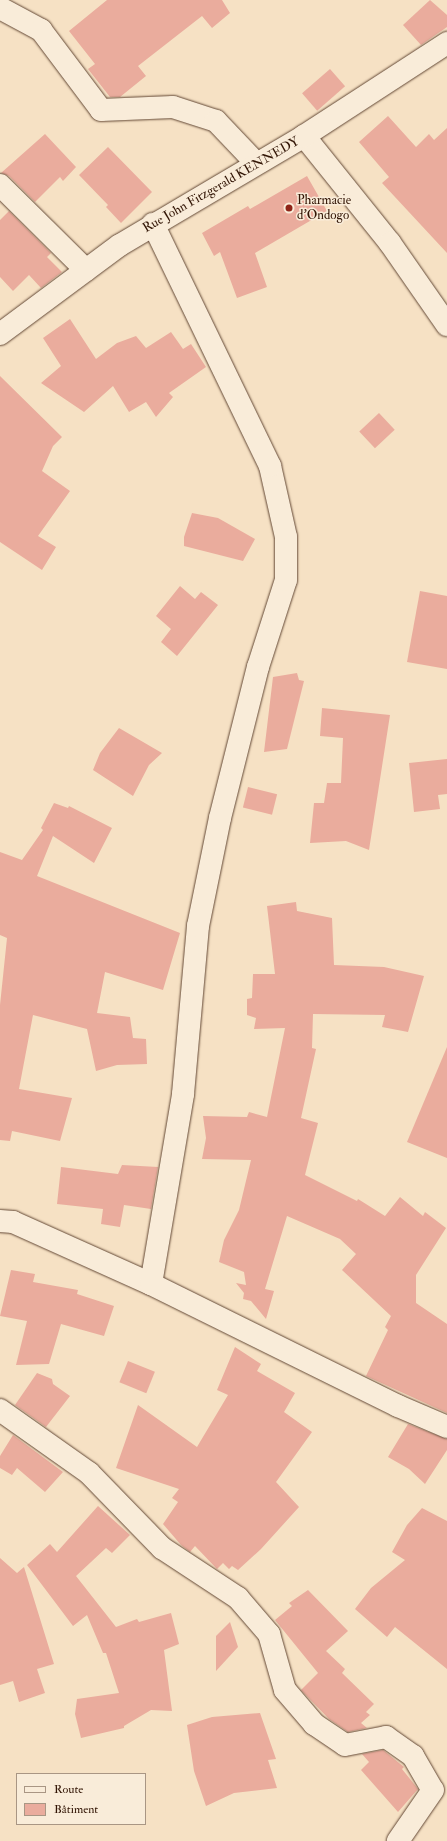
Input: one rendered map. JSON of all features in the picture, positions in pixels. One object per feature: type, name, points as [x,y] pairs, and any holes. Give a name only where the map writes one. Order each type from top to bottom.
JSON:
[{"type":"street","points":[[0,8],[40,30],[101,110],[173,107],[216,121],[256,163]]},
{"type":"street","name":"Rue John Fitzgerald KENNEDY","points":[[0,334],[86,270],[153,224],[304,136],[447,43]]},
{"type":"street","points":[[304,136],[390,243],[447,325]]},
{"type":"street","points":[[0,185],[86,270]]},
{"type":"street","points":[[151,1284],[183,1094],[198,926],[220,818],[258,667],[286,580],[286,537],[270,466],[153,224]]},
{"type":"street","points":[[0,1221],[13,1222],[151,1284],[398,1406],[447,1427]]},
{"type":"street","points":[[0,1410],[89,1473],[162,1548],[238,1598],[269,1634],[284,1690],[314,1724],[345,1745],[386,1737],[414,1756],[433,1790],[398,1841]]},
{"type":"building","points":[[107,0],[222,0],[230,13],[212,28],[202,16],[138,66],[146,76],[120,97],[110,97],[88,69],[95,64],[69,31]]},
{"type":"building","points":[[430,0],[447,15],[447,27],[421,45],[403,25]]},
{"type":"building","points":[[330,69],[345,86],[317,111],[302,93]]},
{"type":"building","points":[[388,116],[416,147],[429,134],[434,140],[447,128],[447,253],[382,183],[389,177],[359,142]]},
{"type":"building","points":[[45,134],[76,167],[63,181],[60,177],[35,202],[9,176],[1,173]]},
{"type":"building","points":[[108,147],[152,192],[121,223],[106,207],[108,205],[79,175]]},
{"type":"building","points":[[307,176],[327,211],[255,253],[267,287],[237,298],[220,252],[214,256],[202,233],[248,206],[250,209]]},
{"type":"building","points":[[9,211],[51,253],[47,257],[62,272],[41,288],[29,275],[13,291],[0,277],[0,220]]},
{"type":"building","points":[[70,319],[96,359],[117,343],[136,336],[146,348],[171,332],[183,349],[191,344],[206,367],[169,393],[173,397],[156,417],[146,402],[129,412],[113,386],[84,412],[41,383],[61,366],[43,338]]},
{"type":"building","points":[[0,376],[62,437],[53,446],[42,471],[70,491],[38,536],[56,547],[42,570],[0,542]]},
{"type":"building","points":[[379,413],[395,430],[375,448],[359,431]]},
{"type":"building","points":[[192,513],[218,518],[255,539],[243,561],[184,546],[184,537]]},
{"type":"building","points":[[180,586],[195,599],[201,592],[218,605],[177,656],[161,642],[171,629],[156,616]]},
{"type":"building","points":[[420,591],[447,596],[447,669],[407,662]]},
{"type":"building","points":[[297,673],[299,680],[304,681],[287,749],[264,752],[273,677]]},
{"type":"building","points":[[322,708],[390,715],[369,850],[346,841],[310,843],[314,803],[324,803],[327,783],[341,783],[343,738],[320,736]]},
{"type":"building","points":[[119,728],[162,753],[149,765],[133,796],[93,770],[100,753]]},
{"type":"building","points":[[447,759],[447,794],[438,795],[440,809],[414,812],[409,763]]},
{"type":"building","points":[[248,787],[277,794],[272,815],[243,807]]},
{"type":"building","points":[[54,803],[68,808],[69,806],[112,828],[94,863],[53,836],[37,876],[180,933],[163,990],[105,972],[97,1013],[130,1017],[133,1038],[146,1039],[147,1064],[117,1065],[96,1071],[87,1029],[33,1015],[19,1089],[72,1098],[60,1141],[12,1131],[10,1141],[0,1140],[0,1005],[7,938],[0,935],[0,852],[22,860],[43,830],[41,828]]},
{"type":"building","points":[[296,902],[297,911],[332,918],[334,965],[384,967],[424,976],[408,1032],[382,1027],[385,1015],[313,1014],[312,1048],[316,1049],[301,1118],[318,1123],[305,1175],[357,1201],[358,1199],[385,1216],[400,1197],[423,1216],[425,1212],[446,1228],[416,1275],[416,1303],[447,1324],[447,1413],[366,1376],[388,1330],[385,1327],[391,1316],[342,1270],[356,1254],[340,1239],[287,1216],[265,1289],[274,1291],[266,1319],[251,1301],[243,1299],[244,1293],[236,1283],[246,1285],[244,1272],[219,1262],[224,1240],[239,1210],[251,1160],[202,1159],[206,1138],[203,1116],[247,1117],[249,1112],[267,1117],[285,1028],[254,1029],[256,1018],[247,1015],[247,999],[252,998],[253,974],[275,974],[267,906]]},
{"type":"building","points":[[447,1047],[447,1158],[407,1142]]},
{"type":"building","points":[[122,1165],[158,1167],[151,1209],[124,1205],[120,1227],[101,1224],[103,1209],[57,1204],[61,1167],[118,1174]]},
{"type":"building","points":[[11,1270],[35,1274],[33,1282],[78,1290],[77,1294],[114,1306],[104,1336],[61,1324],[49,1364],[16,1365],[27,1321],[0,1316]]},
{"type":"building","points":[[235,1347],[261,1364],[257,1371],[295,1393],[284,1412],[312,1432],[276,1482],[299,1507],[261,1549],[238,1570],[232,1566],[229,1569],[223,1563],[217,1569],[195,1546],[190,1552],[181,1545],[163,1524],[178,1502],[172,1498],[179,1489],[116,1468],[138,1405],[197,1447],[228,1395],[217,1390]]},
{"type":"building","points":[[128,1361],[155,1372],[146,1393],[119,1382]]},
{"type":"building","points":[[37,1373],[52,1379],[53,1384],[70,1396],[46,1427],[15,1405]]},
{"type":"building","points":[[408,1424],[447,1439],[447,1450],[425,1484],[409,1469],[388,1457]]},
{"type":"building","points":[[13,1435],[63,1472],[45,1492],[17,1468],[12,1475],[0,1468],[0,1456]]},
{"type":"building","points":[[98,1506],[130,1535],[112,1553],[106,1548],[76,1576],[116,1627],[137,1619],[139,1622],[171,1613],[179,1644],[164,1650],[172,1711],[151,1710],[124,1726],[124,1728],[81,1738],[75,1714],[77,1699],[119,1693],[106,1653],[103,1653],[87,1615],[73,1626],[27,1565],[50,1544],[57,1552]]},
{"type":"building","points":[[422,1508],[447,1521],[447,1669],[395,1627],[387,1637],[355,1609],[371,1588],[405,1560],[392,1552],[407,1525]]},
{"type":"building","points":[[0,1558],[17,1573],[24,1567],[54,1664],[37,1669],[45,1693],[19,1702],[13,1681],[0,1685]]},
{"type":"building","points":[[308,1590],[348,1631],[326,1651],[345,1669],[342,1673],[374,1704],[366,1712],[370,1715],[361,1723],[367,1728],[348,1732],[329,1719],[301,1690],[318,1673],[275,1620],[292,1606],[289,1603]]},
{"type":"building","points":[[230,1622],[238,1647],[216,1671],[216,1636]]},
{"type":"building","points":[[260,1713],[276,1759],[268,1760],[277,1788],[234,1793],[206,1806],[194,1771],[187,1725],[212,1717]]},
{"type":"building","points":[[383,1750],[404,1767],[402,1769],[418,1789],[398,1812],[361,1770],[369,1762],[362,1754]]},
{"type":"place","name":"Pharmacie d'Ondogo","points":[[289,208]]}]
